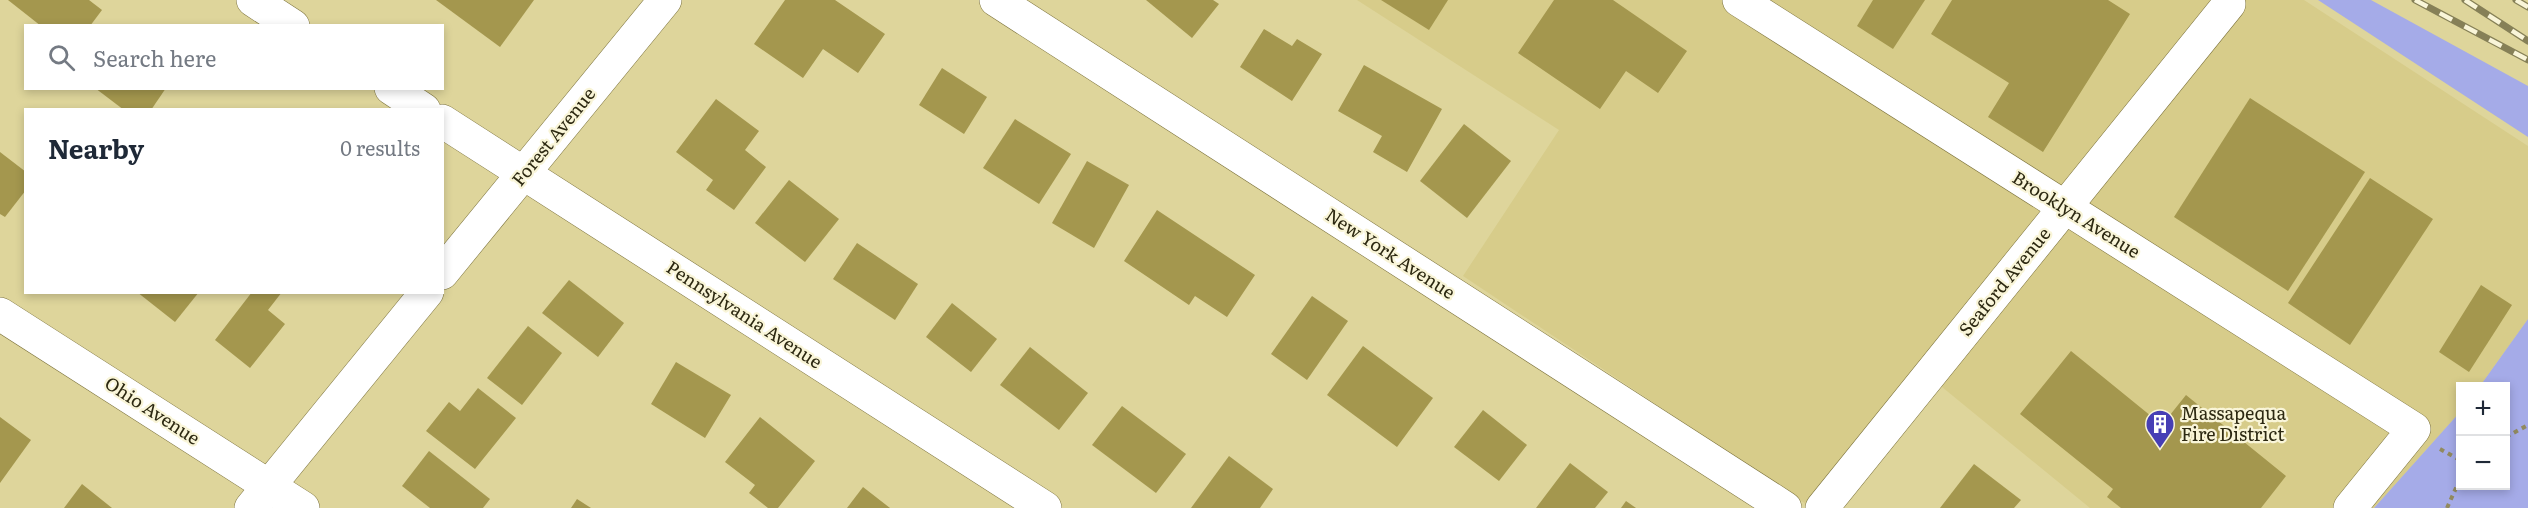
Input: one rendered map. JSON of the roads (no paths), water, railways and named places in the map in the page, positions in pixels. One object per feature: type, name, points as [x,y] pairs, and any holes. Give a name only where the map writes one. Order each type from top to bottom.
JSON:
[{"type":"street","points":[[253,0],[290,24]]},
{"type":"street","name":"Forest Avenue","points":[[444,271],[665,0]]},
{"type":"street","name":"New York Avenue","points":[[996,0],[1785,508]]},
{"type":"street","name":"Brooklyn Avenue","points":[[1739,0],[2414,429],[2350,508]]},
{"type":"street","name":"Seaford Avenue","points":[[1822,508],[2229,4]]},
{"type":"street","points":[[394,90],[421,108]]},
{"type":"street","name":"Pennsylvania Avenue","points":[[444,122],[1045,508]]},
{"type":"street","points":[[260,497],[425,294]]},
{"type":"street","name":"Ohio Avenue","points":[[0,314],[260,497],[303,508]]},
{"type":"railway","points":[[2415,0],[2528,60]]},
{"type":"railway","points":[[2465,0],[2528,41]]},
{"type":"railway","points":[[2516,0],[2528,7]]},
{"type":"place","name":"Massapequa Fire District","points":[[2160,450]]}]
